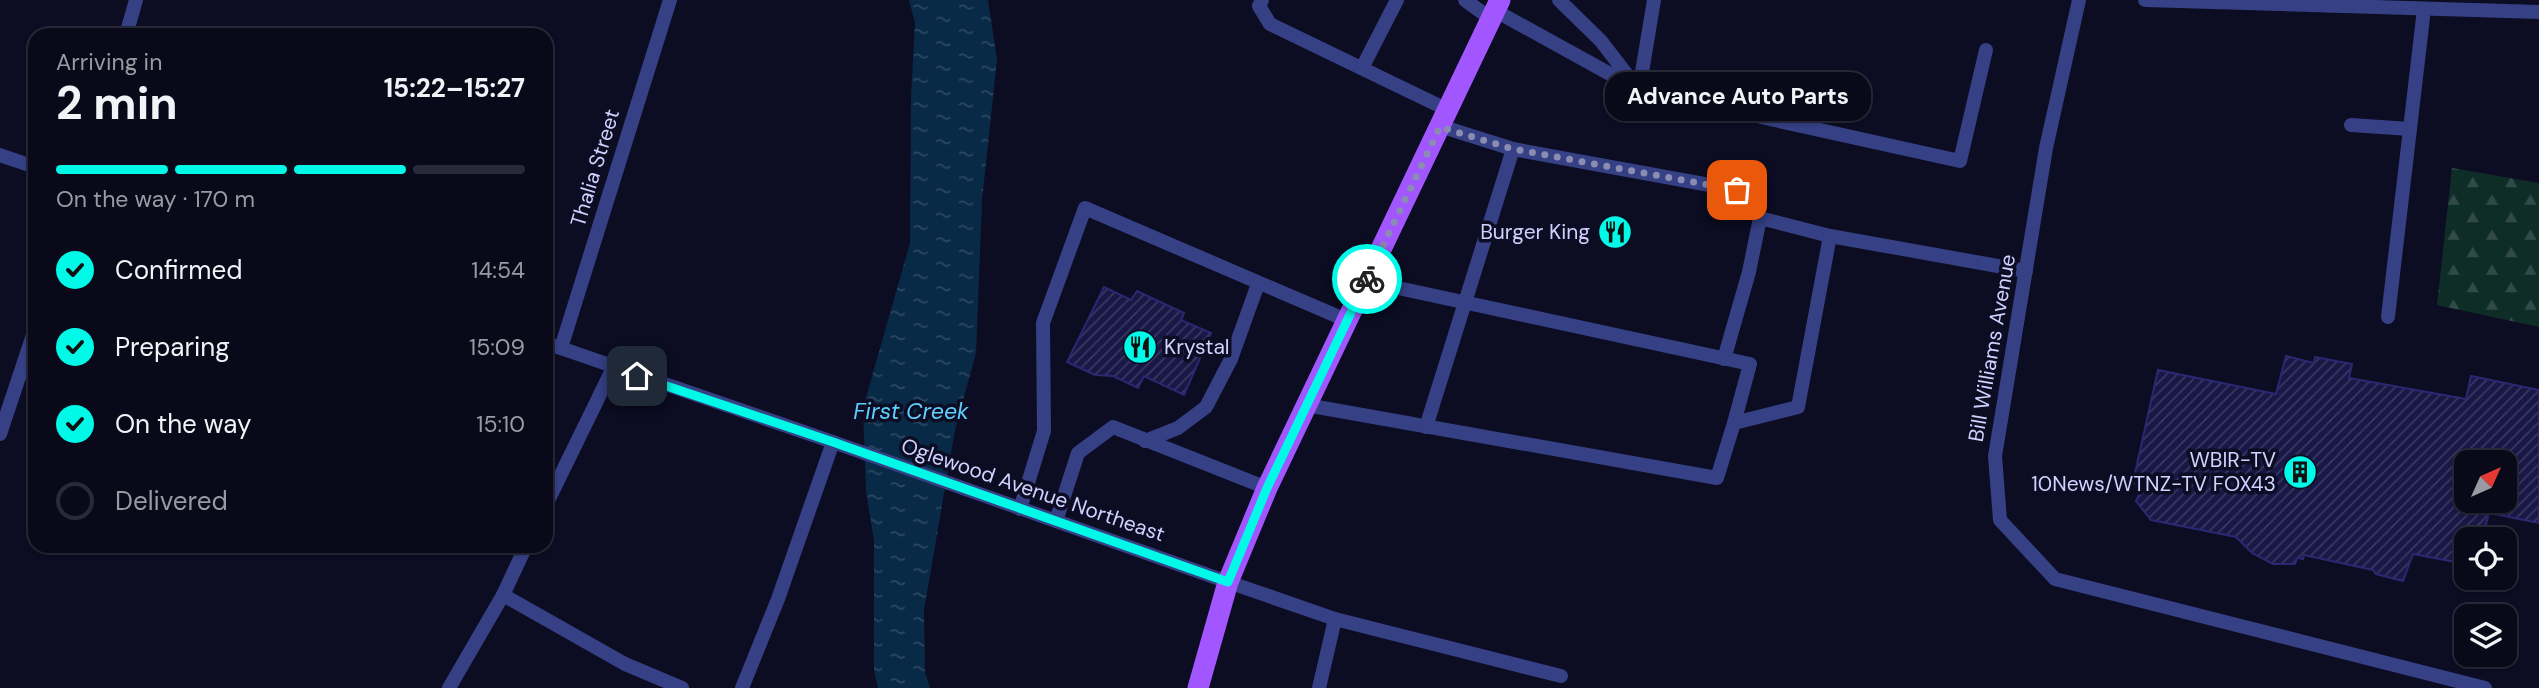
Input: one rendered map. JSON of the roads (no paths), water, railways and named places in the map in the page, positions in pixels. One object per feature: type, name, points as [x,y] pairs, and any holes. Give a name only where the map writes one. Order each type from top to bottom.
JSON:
[{"type":"main road","points":[[1198,688],[1228,582],[1267,488],[1495,10]]},
{"type":"street","points":[[128,28],[136,0]]},
{"type":"street","name":"Thalia Street","points":[[561,348],[670,0]]},
{"type":"street","points":[[1262,0],[1259,6],[1270,24],[1362,68],[1444,118],[1513,149],[1737,190],[1760,218],[1830,236],[2026,271]]},
{"type":"street","points":[[1362,68],[1397,0]]},
{"type":"street","points":[[1465,0],[1495,10],[1639,90],[1960,161],[1986,50]]},
{"type":"street","points":[[1559,0],[1601,41],[1639,90]]},
{"type":"street","points":[[1639,90],[1654,0]]},
{"type":"street","name":"Bill Williams Avenue","points":[[2079,0],[2046,148],[1995,456],[2000,520],[2055,579],[2485,688]]},
{"type":"street","points":[[2146,0],[2539,12]]},
{"type":"street","points":[[2388,317],[2424,9]]},
{"type":"street","points":[[2351,125],[2410,128]]},
{"type":"street","points":[[1426,426],[1513,149]]},
{"type":"street","points":[[0,155],[28,165]]},
{"type":"street","points":[[1020,509],[1044,431],[1043,323],[1085,208],[1346,320]]},
{"type":"street","points":[[1724,359],[1749,272],[1760,218]]},
{"type":"street","points":[[1734,422],[1798,407],[1830,236]]},
{"type":"street","points":[[1306,405],[1717,478],[1750,364],[1366,281]]},
{"type":"street","points":[[1145,442],[1178,428],[1206,407],[1231,359],[1258,284]]},
{"type":"street","name":"Oglewood Avenue Northeast","points":[[553,345],[1335,619],[1561,676]]},
{"type":"street","points":[[0,434],[28,349]]},
{"type":"street","points":[[553,491],[613,368]]},
{"type":"street","points":[[1056,521],[1078,453],[1113,428],[1267,488]]},
{"type":"street","points":[[742,688],[778,599],[833,442]]},
{"type":"street","points":[[449,688],[503,594],[523,553]]},
{"type":"street","points":[[503,594],[625,664],[682,688]]},
{"type":"street","points":[[1319,688],[1335,619]]},
{"type":"water","name":"First Creek","points":[[909,0],[988,0],[997,60],[982,200],[976,353],[955,430],[924,610],[925,672],[930,688],[878,688],[874,670],[874,540],[866,492],[863,408],[910,243],[911,97],[915,23]]},
{"type":"place","name":"Advance Auto Parts","points":[[1737,190]]},
{"type":"place","name":"Burger King","points":[[1615,232]]},
{"type":"place","name":"Krystal","points":[[1140,347]]},
{"type":"place","name":"WBIR-TV 10News/WTNZ-TV FOX43","points":[[2300,472]]}]
